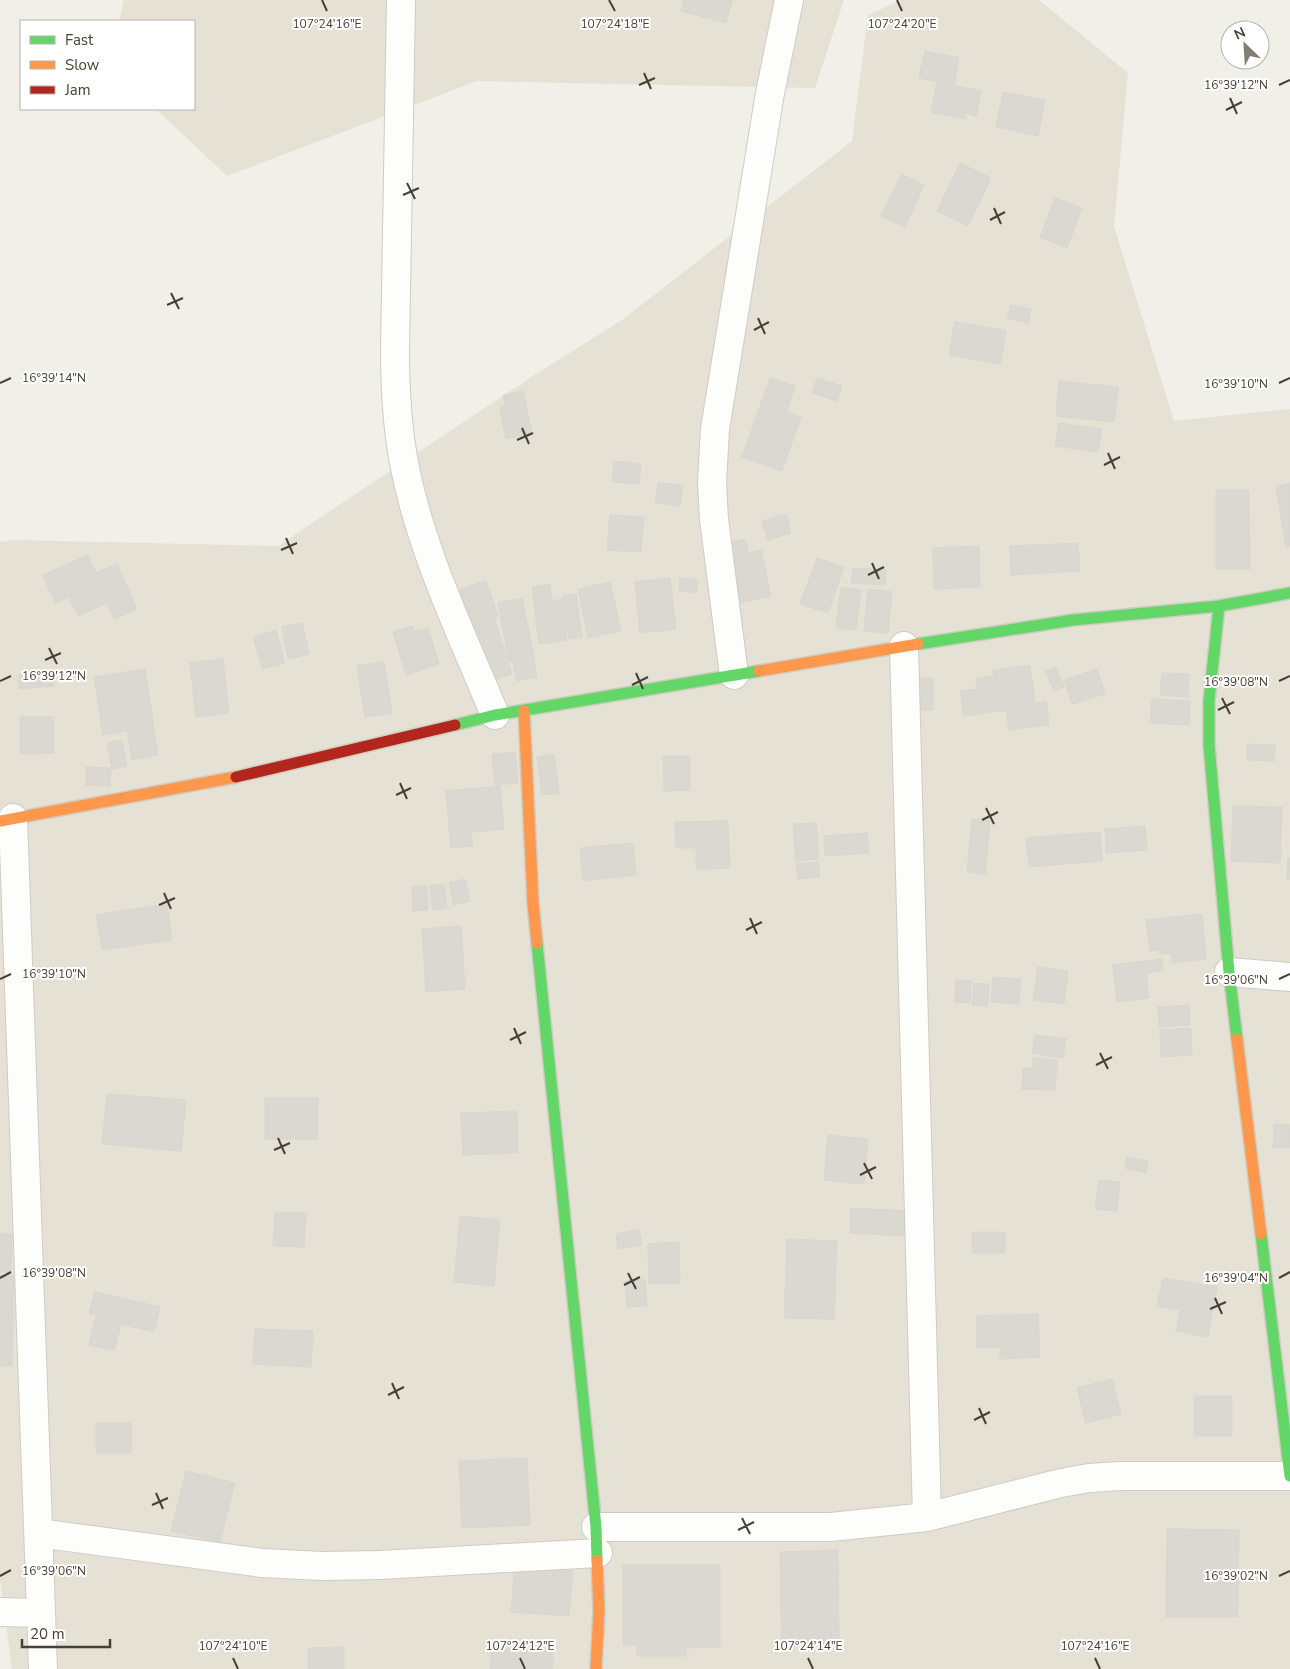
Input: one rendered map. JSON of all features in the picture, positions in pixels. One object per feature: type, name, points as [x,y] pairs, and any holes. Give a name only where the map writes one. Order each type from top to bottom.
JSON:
[{"type":"street","points":[[401,0],[395,350],[399,431],[405,468],[429,554],[495,715]]},
{"type":"street","points":[[734,675],[714,519],[712,483],[715,429],[770,93],[790,0]]},
{"type":"street","points":[[43,1669],[7,819],[228,779],[495,715],[904,646],[1073,620],[1219,606],[1290,593]]},
{"type":"street","points":[[38,1533],[262,1564],[380,1565],[597,1540],[831,1527],[927,1517],[1061,1483],[1089,1478],[1120,1476],[1290,1476],[1229,972],[1209,745],[1209,701],[1219,606]]},
{"type":"street","points":[[904,646],[927,1517]]},
{"type":"street","points":[[524,711],[533,903],[597,1540],[599,1610],[596,1669]]},
{"type":"street","points":[[1229,972],[1290,977]]},
{"type":"street","points":[[0,1612],[41,1613]]},
{"type":"shaded area","points":[[124,0],[844,0],[815,88],[477,81],[227,176],[157,110],[195,110],[195,20],[119,20]]},
{"type":"shaded area","points":[[901,0],[1039,0],[1128,73],[1114,226],[1174,421],[1290,409],[1290,1669],[12,1669],[0,1579],[0,542],[14,540],[278,546],[536,374],[622,320],[852,141],[868,15]]},
{"type":"building","points":[[684,0],[732,0],[726,23],[681,11]]},
{"type":"building","points":[[925,51],[959,58],[954,85],[919,78]]},
{"type":"building","points":[[937,82],[981,91],[976,116],[966,113],[965,119],[931,112]]},
{"type":"building","points":[[1003,92],[1045,100],[1038,136],[996,127]]},
{"type":"building","points":[[960,163],[991,178],[968,226],[937,211]]},
{"type":"building","points":[[902,174],[924,185],[905,227],[881,216]]},
{"type":"building","points":[[1055,198],[1082,208],[1067,248],[1040,237]]},
{"type":"building","points":[[1011,305],[1031,309],[1028,323],[1007,318]]},
{"type":"building","points":[[955,322],[1006,331],[1000,364],[949,355]]},
{"type":"building","points":[[770,378],[795,386],[786,412],[801,417],[782,471],[742,457]]},
{"type":"building","points":[[817,378],[842,386],[837,401],[812,393]]},
{"type":"building","points":[[1059,381],[1118,387],[1114,422],[1056,416]]},
{"type":"building","points":[[523,391],[532,434],[506,439],[500,408],[506,406],[503,395]]},
{"type":"building","points":[[1059,423],[1102,429],[1098,452],[1055,446]]},
{"type":"building","points":[[614,461],[641,464],[639,484],[612,482]]},
{"type":"building","points":[[658,483],[683,485],[680,506],[655,503]]},
{"type":"building","points":[[1290,483],[1290,546],[1286,547],[1276,486]]},
{"type":"building","points":[[1216,490],[1249,490],[1250,569],[1216,569]]},
{"type":"building","points":[[786,514],[791,533],[768,540],[762,521]]},
{"type":"building","points":[[610,515],[644,517],[641,552],[607,550]]},
{"type":"building","points":[[745,539],[748,553],[761,550],[771,596],[735,604],[723,544]]},
{"type":"building","points":[[1078,543],[1080,571],[1011,575],[1010,546]]},
{"type":"building","points":[[979,546],[980,587],[934,589],[933,548]]},
{"type":"building","points":[[88,555],[96,573],[117,564],[137,609],[114,619],[107,603],[78,616],[69,597],[55,603],[43,575]]},
{"type":"building","points":[[817,558],[844,567],[828,613],[800,604]]},
{"type":"building","points":[[853,568],[886,570],[885,585],[851,583]]},
{"type":"building","points":[[670,578],[676,629],[640,633],[635,582]]},
{"type":"building","points":[[680,578],[698,580],[696,593],[679,591]]},
{"type":"building","points":[[486,581],[498,616],[472,625],[460,589]]},
{"type":"building","points":[[610,582],[621,631],[588,638],[578,589]]},
{"type":"building","points":[[550,584],[552,601],[562,599],[567,640],[539,644],[532,587]]},
{"type":"building","points":[[841,587],[861,590],[856,630],[836,628]]},
{"type":"building","points":[[868,589],[892,592],[888,633],[864,631]]},
{"type":"building","points":[[576,594],[582,637],[569,639],[563,596]]},
{"type":"building","points":[[522,598],[534,657],[509,662],[498,603]]},
{"type":"building","points":[[494,618],[512,674],[490,681],[472,625]]},
{"type":"building","points":[[302,623],[309,654],[288,659],[282,627]]},
{"type":"building","points":[[413,626],[414,632],[428,628],[439,664],[406,675],[393,632]]},
{"type":"building","points":[[276,630],[285,663],[262,669],[253,637]]},
{"type":"building","points":[[534,657],[537,677],[517,681],[513,662]]},
{"type":"building","points":[[223,659],[229,713],[196,717],[190,663]]},
{"type":"building","points":[[384,662],[392,713],[365,717],[357,666]]},
{"type":"building","points":[[1030,665],[1035,703],[1046,701],[1049,725],[1009,730],[1006,710],[964,716],[960,691],[977,689],[976,679],[994,676],[993,670]]},
{"type":"building","points":[[1056,667],[1064,687],[1054,691],[1046,671]]},
{"type":"building","points":[[145,669],[158,755],[132,760],[127,731],[103,735],[94,677]]},
{"type":"building","points":[[1097,669],[1105,694],[1072,704],[1064,680]]},
{"type":"building","points":[[53,672],[54,686],[19,689],[18,675]]},
{"type":"building","points":[[1162,673],[1189,674],[1188,697],[1160,695]]},
{"type":"building","points":[[933,678],[933,710],[911,710],[912,679]]},
{"type":"building","points":[[1152,699],[1190,701],[1189,725],[1150,723]]},
{"type":"building","points":[[20,717],[54,717],[54,753],[20,754]]},
{"type":"building","points":[[122,740],[127,766],[112,769],[107,743]]},
{"type":"building","points":[[1247,744],[1275,745],[1274,761],[1247,760]]},
{"type":"building","points":[[515,752],[518,783],[495,785],[492,754]]},
{"type":"building","points":[[554,754],[559,793],[542,795],[537,757]]},
{"type":"building","points":[[663,756],[690,756],[690,790],[664,791]]},
{"type":"building","points":[[86,767],[111,768],[110,786],[86,785]]},
{"type":"building","points":[[500,786],[504,829],[471,832],[473,846],[451,848],[446,791]]},
{"type":"building","points":[[1233,806],[1282,807],[1280,863],[1231,861]]},
{"type":"building","points":[[972,819],[990,821],[985,874],[967,872]]},
{"type":"building","points":[[728,821],[730,868],[696,869],[696,848],[676,848],[675,822]]},
{"type":"building","points":[[816,823],[819,859],[796,861],[793,824]]},
{"type":"building","points":[[1145,826],[1147,850],[1106,853],[1105,829]]},
{"type":"building","points":[[1100,832],[1102,861],[1029,867],[1026,838]]},
{"type":"building","points":[[867,833],[869,853],[825,856],[824,836]]},
{"type":"building","points":[[633,843],[636,875],[583,881],[580,848]]},
{"type":"building","points":[[1288,858],[1290,858],[1290,879],[1287,879]]},
{"type":"building","points":[[818,862],[820,877],[798,879],[796,864]]},
{"type":"building","points":[[465,879],[470,901],[454,905],[449,883]]},
{"type":"building","points":[[444,884],[447,908],[433,910],[430,886]]},
{"type":"building","points":[[427,886],[428,910],[413,911],[412,887]]},
{"type":"building","points":[[167,904],[172,940],[102,950],[96,915]]},
{"type":"building","points":[[1202,914],[1206,959],[1172,963],[1171,953],[1159,954],[1159,950],[1150,951],[1146,920]]},
{"type":"building","points":[[461,926],[465,989],[426,992],[422,929]]},
{"type":"building","points":[[1162,959],[1163,971],[1146,973],[1149,998],[1117,1002],[1113,965]]},
{"type":"building","points":[[1038,967],[1068,971],[1064,1004],[1033,1000]]},
{"type":"building","points":[[993,977],[1021,979],[1019,1004],[991,1002]]},
{"type":"building","points":[[956,980],[971,981],[970,1003],[955,1002]]},
{"type":"building","points":[[974,983],[989,984],[987,1006],[972,1005]]},
{"type":"building","points":[[1189,1005],[1190,1025],[1159,1027],[1158,1007]]},
{"type":"building","points":[[1191,1028],[1192,1055],[1161,1057],[1160,1030]]},
{"type":"building","points":[[1035,1035],[1066,1039],[1063,1058],[1032,1053]]},
{"type":"building","points":[[1033,1058],[1057,1060],[1055,1090],[1022,1089],[1023,1068],[1033,1068]]},
{"type":"building","points":[[107,1094],[186,1100],[181,1151],[102,1144]]},
{"type":"building","points":[[265,1098],[318,1098],[318,1139],[265,1139]]},
{"type":"building","points":[[517,1111],[518,1153],[463,1155],[461,1113]]},
{"type":"building","points":[[1274,1124],[1290,1125],[1290,1148],[1273,1147]]},
{"type":"building","points":[[828,1135],[868,1139],[864,1184],[824,1180]]},
{"type":"building","points":[[1127,1157],[1148,1161],[1146,1173],[1125,1168]]},
{"type":"building","points":[[1099,1180],[1120,1182],[1117,1211],[1095,1209]]},
{"type":"building","points":[[851,1208],[906,1211],[904,1236],[850,1233]]},
{"type":"building","points":[[275,1212],[306,1213],[304,1247],[273,1246]]},
{"type":"building","points":[[460,1216],[500,1220],[494,1286],[454,1282]]},
{"type":"building","points":[[639,1230],[642,1245],[618,1249],[616,1234]]},
{"type":"building","points":[[972,1232],[1005,1232],[1005,1253],[972,1253]]},
{"type":"building","points":[[0,1233],[12,1234],[11,1272],[0,1272]]},
{"type":"building","points":[[787,1239],[837,1241],[834,1319],[784,1318]]},
{"type":"building","points":[[679,1242],[680,1283],[649,1284],[648,1244]]},
{"type":"building","points":[[0,1275],[14,1275],[12,1366],[0,1366]]},
{"type":"building","points":[[1163,1278],[1217,1287],[1208,1337],[1176,1331],[1180,1310],[1157,1306]]},
{"type":"building","points":[[645,1280],[647,1306],[627,1307],[625,1281]]},
{"type":"building","points":[[95,1292],[160,1307],[154,1332],[121,1324],[114,1350],[89,1345],[96,1315],[89,1313]]},
{"type":"building","points":[[1038,1314],[1040,1357],[1000,1359],[1000,1347],[977,1348],[976,1316]]},
{"type":"building","points":[[255,1329],[313,1331],[311,1367],[253,1364]]},
{"type":"building","points":[[1112,1379],[1121,1414],[1086,1423],[1077,1388]]},
{"type":"building","points":[[1194,1396],[1232,1396],[1232,1436],[1194,1436]]},
{"type":"building","points":[[96,1423],[131,1423],[131,1453],[96,1453]]},
{"type":"building","points":[[527,1458],[530,1525],[462,1528],[459,1461]]},
{"type":"building","points":[[186,1471],[235,1483],[220,1542],[171,1531]]},
{"type":"building","points":[[1167,1529],[1239,1530],[1238,1617],[1166,1617]]},
{"type":"building","points":[[838,1550],[839,1645],[782,1647],[780,1552]]},
{"type":"building","points":[[623,1565],[720,1565],[720,1647],[686,1648],[686,1656],[637,1656],[637,1645],[623,1645]]},
{"type":"building","points":[[515,1566],[573,1571],[569,1616],[511,1612]]},
{"type":"building","points":[[344,1647],[344,1669],[308,1669],[308,1648]]},
{"type":"building","points":[[492,1647],[553,1651],[552,1669],[490,1669]]},
{"type":"traffic: fast","points":[[918,644],[1073,620],[1219,606],[1290,593]]},
{"type":"traffic: fast","points":[[1219,606],[1209,701],[1209,745],[1229,972],[1237,1039]]},
{"type":"traffic: fast","points":[[455,725],[495,715],[759,671]]},
{"type":"traffic: fast","points":[[537,943],[596,1527],[597,1560]]},
{"type":"traffic: fast","points":[[1261,1234],[1290,1476]]},
{"type":"traffic: slow","points":[[759,671],[918,644]]},
{"type":"traffic: slow","points":[[524,711],[533,903],[537,943]]},
{"type":"traffic: slow","points":[[0,821],[236,777]]},
{"type":"traffic: slow","points":[[1237,1039],[1261,1234]]},
{"type":"traffic: slow","points":[[596,1669],[599,1610],[597,1560]]},
{"type":"traffic: jam","points":[[236,777],[455,725]]}]
